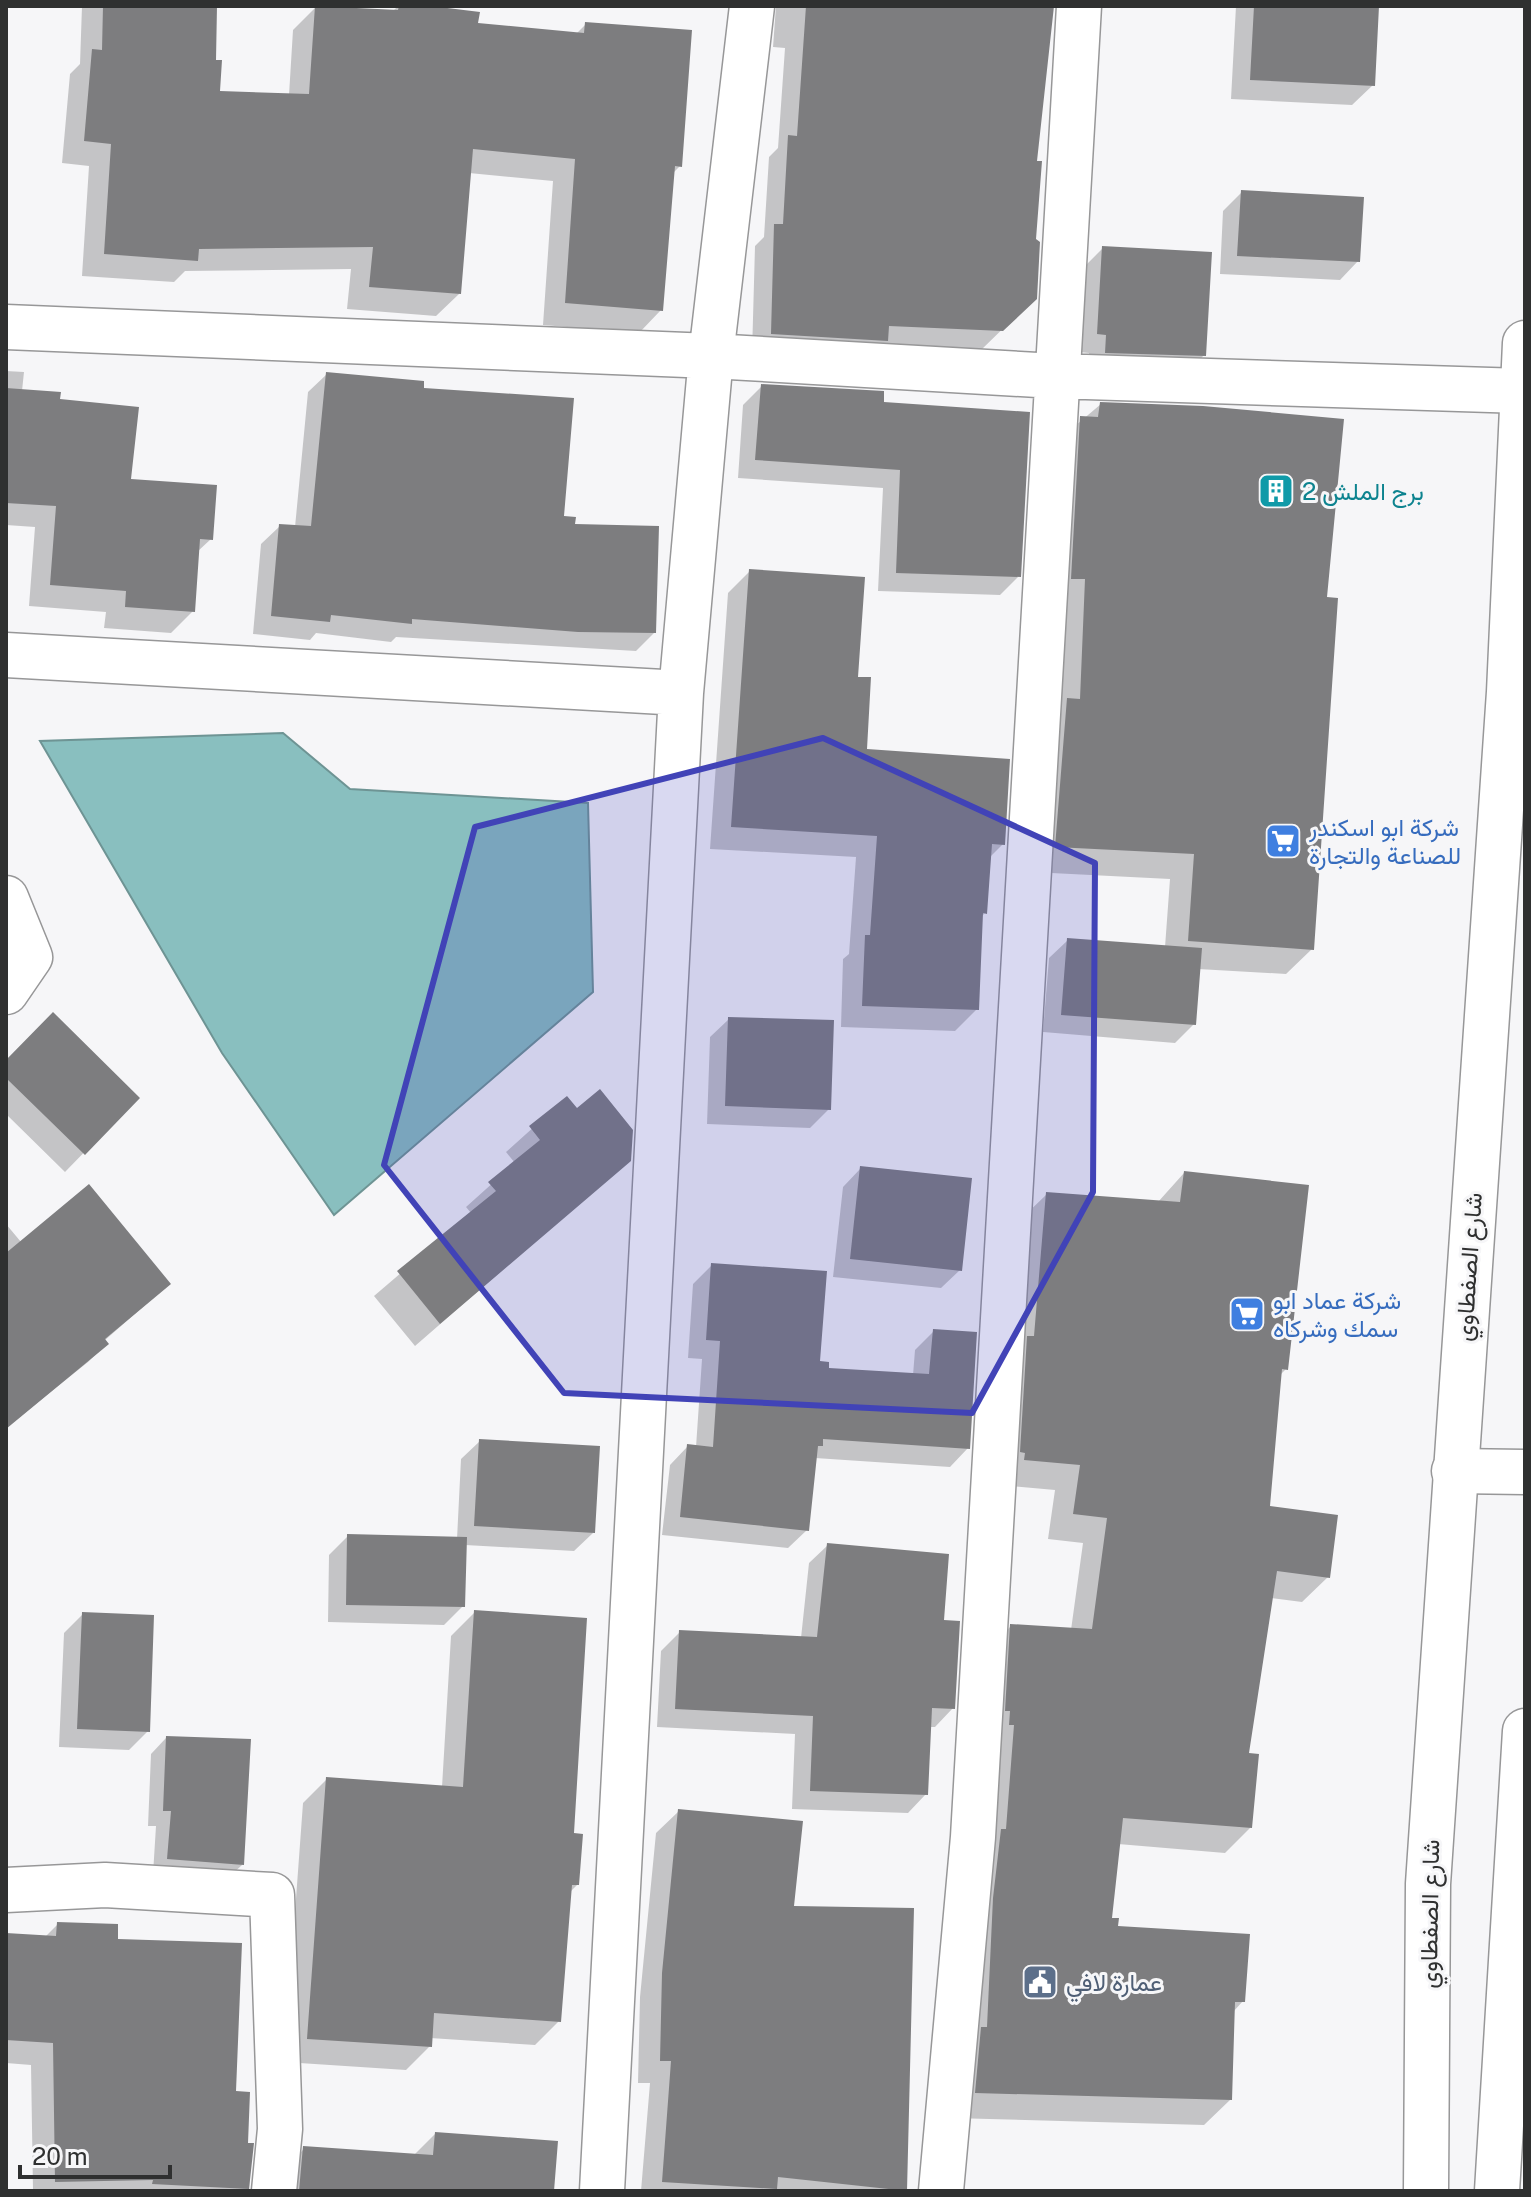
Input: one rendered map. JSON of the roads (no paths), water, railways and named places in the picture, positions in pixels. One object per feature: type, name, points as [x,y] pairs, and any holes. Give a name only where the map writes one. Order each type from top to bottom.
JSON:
[{"type":"street","points":[[602,2191],[681,693],[711,356],[752,6]]},
{"type":"street","points":[[941,2191],[974,1821],[1055,376],[1079,6]]},
{"type":"street","points":[[6,327],[711,356],[1055,376],[1522,391]]},
{"type":"street","name":"شارع الصفطاوي","points":[[1426,2191],[1428,1884],[1508,708],[1525,343]]},
{"type":"street","points":[[6,655],[681,693]]},
{"type":"street","points":[[6,898],[30,957],[6,992]]},
{"type":"street","points":[[1454,1471],[1525,1472]]},
{"type":"street","points":[[1497,2191],[1525,1731]]},
{"type":"street","points":[[6,1890],[105,1885],[272,1895],[280,2129],[274,2191]]},
{"type":"water","points":[[283,733],[350,789],[588,803],[593,992],[334,1215],[222,1053],[40,741]]},
{"type":"place","name":"برج الملش 2","points":[[1276,491]]},
{"type":"place","name":"شركة ابو اسكندر للصناعة والتجارة","points":[[1283,841]]},
{"type":"place","name":"شركة عماد ابو سمك وشركاه","points":[[1247,1314]]},
{"type":"place","name":"عمارة لافي","points":[[1040,1982]]}]
